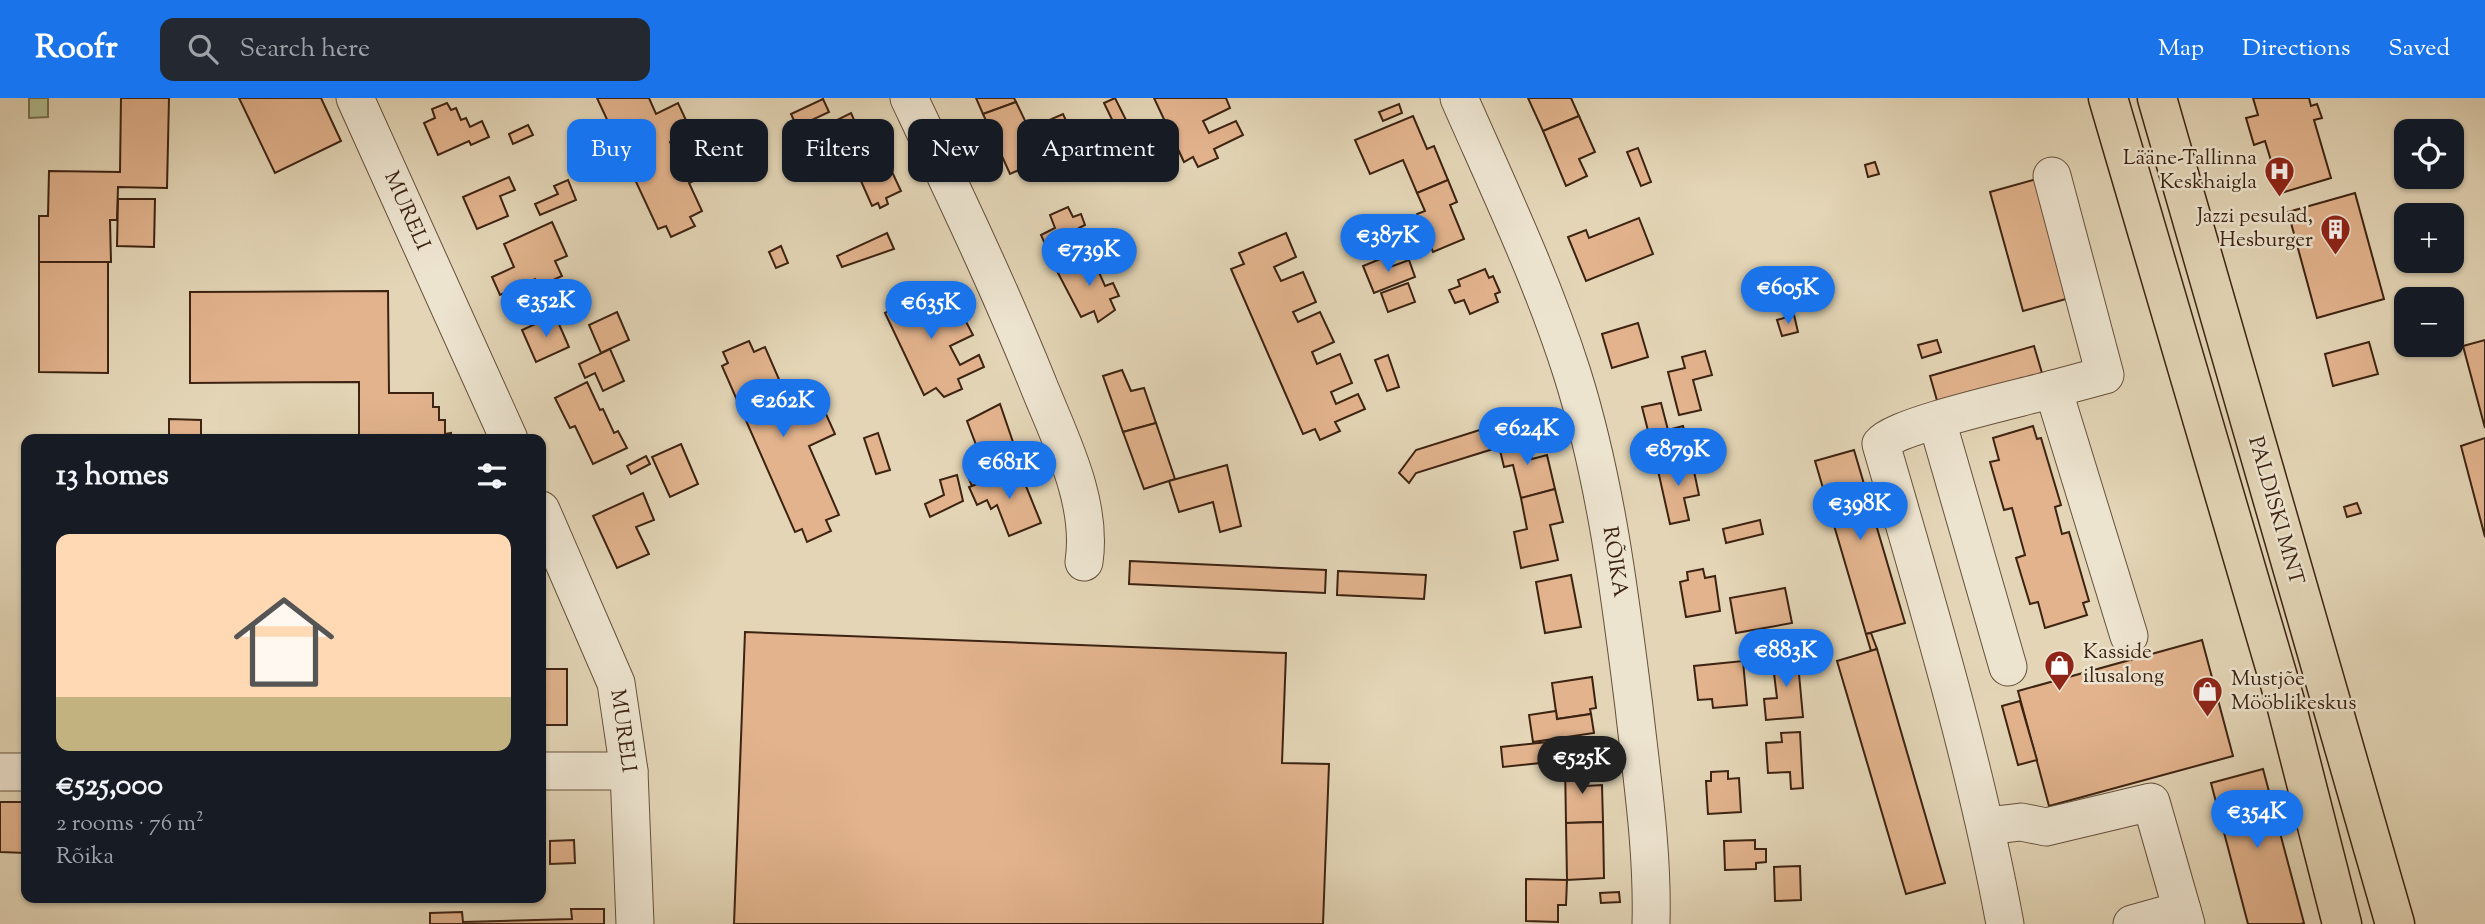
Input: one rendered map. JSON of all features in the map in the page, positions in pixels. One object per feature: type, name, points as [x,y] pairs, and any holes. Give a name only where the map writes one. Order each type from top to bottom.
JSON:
[{"type":"main road","name":"PALDISKI MNT","points":[[2108,98],[2287,708],[2342,924]]},
{"type":"main road","name":"PALDISKI MNT","points":[[2157,98],[2395,924]]},
{"type":"street","name":"MURELI","points":[[355,98],[507,434]]},
{"type":"street","points":[[909,98],[1005,303],[1059,435],[1085,512],[1084,562]]},
{"type":"street","name":"RÕIKA","points":[[1460,98],[1536,275],[1572,374],[1605,507],[1625,637],[1646,806],[1651,924]]},
{"type":"street","points":[[2005,924],[1987,826],[1951,683],[1881,444],[1885,439],[1937,421],[2105,375],[2052,176]]},
{"type":"street","points":[[2053,389],[2129,636]]},
{"type":"street","points":[[1937,421],[2008,667]]},
{"type":"street","name":"MURELI","points":[[546,522],[616,683],[629,771],[635,924]]},
{"type":"street","points":[[546,771],[629,771]]},
{"type":"street","points":[[0,772],[21,772]]},
{"type":"street","points":[[1987,826],[2021,822],[2046,827],[2151,802],[2184,917],[2132,924]]},
{"type":"green space","points":[[29,98],[48,98],[48,117],[29,118]]},
{"type":"building","points":[[121,98],[169,98],[167,188],[118,187],[117,220],[110,220],[111,262],[39,262],[39,216],[48,216],[49,171],[120,172]]},
{"type":"building","points":[[239,98],[321,98],[341,141],[275,173]]},
{"type":"building","points":[[597,98],[649,98],[656,114],[678,103],[685,119],[670,119],[670,182],[691,182],[689,183],[702,211],[690,217],[695,226],[671,237],[666,226],[658,229],[636,182],[656,182],[656,119],[607,119]]},
{"type":"building","points":[[976,98],[1014,98],[1016,102],[983,114]]},
{"type":"building","points":[[1115,98],[1126,119],[1112,119],[1104,103]]},
{"type":"building","points":[[1154,98],[1226,98],[1230,108],[1203,121],[1209,133],[1236,121],[1243,135],[1214,149],[1218,158],[1198,167],[1193,157],[1184,162],[1179,151],[1179,119],[1164,119]]},
{"type":"building","points":[[1528,98],[1571,98],[1579,116],[1543,131]]},
{"type":"building","points":[[2253,98],[2309,98],[2311,106],[2317,104],[2322,118],[2314,120],[2331,178],[2281,193],[2265,141],[2254,145],[2246,118],[2258,115]]},
{"type":"building","points":[[823,99],[829,112],[814,119],[793,119],[791,114]]},
{"type":"building","points":[[1016,102],[1024,119],[1017,119],[1017,171],[1010,174],[1003,158],[1003,119],[985,119],[983,114]]},
{"type":"building","points":[[447,103],[451,110],[456,108],[461,120],[466,118],[470,127],[482,121],[489,137],[471,145],[469,141],[438,155],[424,123],[435,118],[432,109]]},
{"type":"building","points":[[1399,104],[1402,113],[1383,121],[1379,112]]},
{"type":"building","points":[[851,113],[854,119],[839,119]]},
{"type":"building","points":[[1063,114],[1065,119],[1052,119]]},
{"type":"building","points":[[1413,116],[1427,149],[1434,146],[1448,180],[1417,193],[1403,160],[1370,174],[1355,140]]},
{"type":"building","points":[[1579,116],[1595,152],[1579,159],[1587,176],[1566,186],[1543,131]]},
{"type":"building","points":[[528,125],[533,135],[513,144],[509,134]]},
{"type":"building","points":[[1638,148],[1651,182],[1641,186],[1627,152]]},
{"type":"building","points":[[1875,162],[1879,174],[1868,177],[1865,165]]},
{"type":"building","points":[[894,176],[901,191],[886,198],[888,204],[880,208],[878,203],[872,206],[861,182],[894,182]]},
{"type":"building","points":[[509,177],[515,190],[500,196],[508,216],[477,229],[463,197]]},
{"type":"building","points":[[2040,178],[2073,297],[2023,311],[1990,192]]},
{"type":"building","points":[[567,180],[576,200],[540,215],[535,204],[558,194],[554,186]]},
{"type":"building","points":[[1448,180],[1457,202],[1450,205],[1464,239],[1433,252],[1417,214],[1425,211],[1417,193]]},
{"type":"building","name":"Jazzi pesulad, Hesburger","points":[[2355,193],[2384,299],[2317,318],[2288,212]]},
{"type":"building","points":[[118,199],[155,199],[154,247],[117,246]]},
{"type":"building","points":[[1068,207],[1073,217],[1081,214],[1085,225],[1079,228],[1090,248],[1095,245],[1100,254],[1058,273],[1041,235],[1055,228],[1050,215]]},
{"type":"building","points":[[1639,218],[1653,254],[1586,281],[1568,237],[1586,230],[1589,238]]},
{"type":"building","points":[[552,222],[567,256],[555,261],[562,276],[538,287],[535,279],[500,295],[492,277],[514,267],[504,244]]},
{"type":"building","points":[[887,233],[894,249],[842,267],[837,256]]},
{"type":"building","points":[[1286,233],[1296,257],[1274,267],[1281,281],[1303,272],[1316,302],[1293,312],[1298,322],[1320,312],[1334,342],[1312,352],[1317,364],[1340,354],[1352,383],[1331,392],[1336,404],[1358,394],[1365,409],[1335,422],[1340,431],[1320,440],[1315,429],[1303,434],[1231,269],[1244,264],[1239,253]]},
{"type":"building","points":[[781,246],[788,263],[776,268],[769,252]]},
{"type":"building","points":[[1100,254],[1104,264],[1097,268],[1105,286],[1113,283],[1119,296],[1110,299],[1115,310],[1098,322],[1094,311],[1081,317],[1058,273]]},
{"type":"building","points":[[1385,257],[1390,267],[1409,260],[1415,277],[1374,293],[1363,266]]},
{"type":"building","points":[[39,262],[108,262],[108,373],[39,372]]},
{"type":"building","points":[[1485,269],[1489,278],[1493,276],[1500,292],[1495,294],[1498,302],[1470,314],[1464,300],[1455,303],[1449,290],[1460,286],[1458,280]]},
{"type":"building","points":[[1408,283],[1415,302],[1388,312],[1381,293]]},
{"type":"building","points":[[947,284],[953,293],[933,303],[940,324],[962,314],[973,335],[950,346],[960,365],[979,355],[984,367],[958,379],[962,389],[944,397],[936,388],[924,395],[885,313],[899,305],[895,297],[913,288],[919,297]]},
{"type":"building","points":[[388,291],[389,393],[433,393],[433,407],[439,407],[439,420],[445,420],[445,434],[359,434],[359,382],[190,383],[190,292]]},
{"type":"building","points":[[617,312],[629,340],[601,353],[589,325]]},
{"type":"building","points":[[555,315],[569,347],[536,362],[522,330]]},
{"type":"building","points":[[1794,315],[1798,332],[1782,336],[1777,320]]},
{"type":"building","points":[[1638,323],[1648,357],[1612,368],[1602,334]]},
{"type":"building","points":[[1937,340],[1941,352],[1922,358],[1918,345]]},
{"type":"building","points":[[2485,340],[2485,428],[2464,350],[2464,346]]},
{"type":"building","points":[[749,341],[754,352],[765,347],[794,414],[821,403],[835,434],[809,446],[839,515],[826,520],[831,531],[807,542],[802,529],[795,532],[722,366],[728,363],[723,352]]},
{"type":"building","points":[[2369,342],[2378,374],[2333,386],[2325,354]]},
{"type":"building","points":[[2034,346],[2042,373],[1938,404],[1930,376]]},
{"type":"building","points":[[610,349],[624,381],[603,391],[595,373],[585,378],[579,364]]},
{"type":"building","points":[[1705,351],[1712,375],[1693,380],[1701,410],[1679,415],[1668,372],[1685,368],[1682,357]]},
{"type":"building","points":[[1388,355],[1399,387],[1387,391],[1375,360]]},
{"type":"building","points":[[1122,370],[1131,391],[1144,388],[1156,423],[1123,432],[1103,376]]},
{"type":"building","points":[[587,382],[600,410],[603,409],[614,433],[618,431],[627,448],[593,464],[575,426],[570,428],[555,398]]},
{"type":"building","points":[[1661,403],[1668,430],[1683,426],[1691,457],[1657,466],[1642,407]]},
{"type":"building","points":[[1000,404],[1015,448],[1001,455],[1009,474],[972,486],[966,472],[984,466],[967,421]]},
{"type":"building","points":[[169,419],[201,420],[201,434],[169,434]]},
{"type":"building","points":[[1156,423],[1175,479],[1144,489],[1123,432]]},
{"type":"building","points":[[2033,426],[2037,439],[2041,438],[2061,505],[2055,507],[2062,534],[2069,532],[2089,601],[2083,603],[2087,615],[2045,628],[2038,602],[2030,604],[2016,558],[2025,555],[2012,508],[2004,510],[1990,462],[1999,460],[1993,438]]},
{"type":"building","points":[[1486,428],[1493,449],[1416,473],[1409,483],[1399,473],[1416,450]]},
{"type":"building","points":[[878,433],[890,470],[876,474],[864,438]]},
{"type":"building","points":[[1526,435],[1532,459],[1547,455],[1555,489],[1521,498],[1513,465],[1504,467],[1498,442]]},
{"type":"building","points":[[2485,438],[2485,537],[2461,446]]},
{"type":"building","points":[[681,444],[698,484],[670,497],[652,457]]},
{"type":"building","points":[[1854,450],[1905,623],[1866,634],[1815,461]]},
{"type":"building","points":[[646,456],[650,464],[631,474],[627,466]]},
{"type":"building","points":[[1691,457],[1699,495],[1684,498],[1689,520],[1670,524],[1657,466]]},
{"type":"building","points":[[1227,465],[1241,526],[1220,532],[1213,502],[1179,512],[1169,481]]},
{"type":"building","points":[[1019,469],[1041,523],[1009,536],[997,505],[991,509],[987,500],[977,505],[969,487]]},
{"type":"building","points":[[957,475],[963,501],[930,517],[925,504],[944,495],[940,480]]},
{"type":"building","points":[[1555,489],[1563,522],[1550,525],[1558,560],[1521,568],[1514,532],[1527,529],[1521,498]]},
{"type":"building","points":[[643,493],[654,520],[636,527],[649,554],[617,568],[593,516]]},
{"type":"building","points":[[2357,503],[2361,513],[2347,517],[2344,507]]},
{"type":"building","points":[[1760,520],[1763,534],[1726,543],[1723,529]]},
{"type":"building","points":[[1130,561],[1326,570],[1325,593],[1129,584]]},
{"type":"building","points":[[1703,569],[1705,578],[1715,576],[1720,611],[1686,617],[1680,582],[1688,580],[1687,572]]},
{"type":"building","points":[[1338,571],[1426,575],[1424,599],[1337,595]]},
{"type":"building","points":[[1571,575],[1581,627],[1545,633],[1536,582]]},
{"type":"building","points":[[1785,588],[1792,623],[1736,633],[1730,598]]},
{"type":"building","points":[[745,632],[1286,653],[1282,763],[1329,764],[1323,924],[734,924]]},
{"type":"building","points":[[1871,633],[1877,649],[1871,651],[1866,634]]},
{"type":"building","points":[[2202,640],[2233,756],[2049,806],[2018,691]]},
{"type":"building","points":[[1796,642],[1803,717],[1766,720],[1764,699],[1777,698],[1773,665],[1787,663],[1785,643]]},
{"type":"building","points":[[1877,649],[1945,883],[1906,894],[1837,661]]},
{"type":"building","points":[[1743,661],[1747,705],[1713,708],[1712,699],[1698,700],[1694,666]]},
{"type":"building","points":[[546,669],[567,669],[567,725],[546,725]]},
{"type":"building","points":[[1592,677],[1596,708],[1590,709],[1591,714],[1557,719],[1552,683]]},
{"type":"building","points":[[2020,701],[2037,760],[2018,765],[2002,706]]},
{"type":"building","points":[[1556,711],[1557,719],[1591,714],[1594,733],[1533,742],[1529,715]]},
{"type":"building","points":[[1800,732],[1803,788],[1791,789],[1790,772],[1768,773],[1766,743],[1782,742],[1781,733]]},
{"type":"building","points":[[1548,742],[1550,762],[1503,767],[1501,747]]},
{"type":"building","points":[[1565,762],[1585,762],[1586,786],[1602,785],[1603,822],[1566,823]]},
{"type":"building","points":[[2263,769],[2304,923],[2301,924],[2248,924],[2211,783]]},
{"type":"building","points":[[1728,771],[1728,779],[1739,778],[1741,812],[1708,814],[1706,781],[1711,781],[1711,772]]},
{"type":"building","points":[[0,802],[21,802],[21,853],[0,852]]},
{"type":"building","points":[[1603,822],[1604,878],[1567,880],[1566,823]]},
{"type":"building","points":[[574,840],[575,863],[550,864],[550,841]]},
{"type":"building","points":[[1755,840],[1755,849],[1766,849],[1766,862],[1756,863],[1756,869],[1725,870],[1724,841]]},
{"type":"building","points":[[1800,866],[1801,900],[1775,901],[1774,867]]},
{"type":"building","points":[[1526,879],[1567,880],[1566,905],[1558,905],[1558,922],[1526,921]]},
{"type":"building","points":[[1619,892],[1620,902],[1601,903],[1600,893]]},
{"type":"building","points":[[571,909],[604,909],[604,924],[430,924],[430,913],[462,912],[463,922],[572,919]]},
{"type":"place","name":"Lääne-Tallinna Keskhaigla","points":[[2280,198]]},
{"type":"place","name":"Jazzi pesulad, Hesburger","points":[[2336,256]]},
{"type":"place","name":"Kasside ilusalong","points":[[2060,692]]},
{"type":"place","name":"Mustjõe Mööblikeskus","points":[[2208,719]]}]
